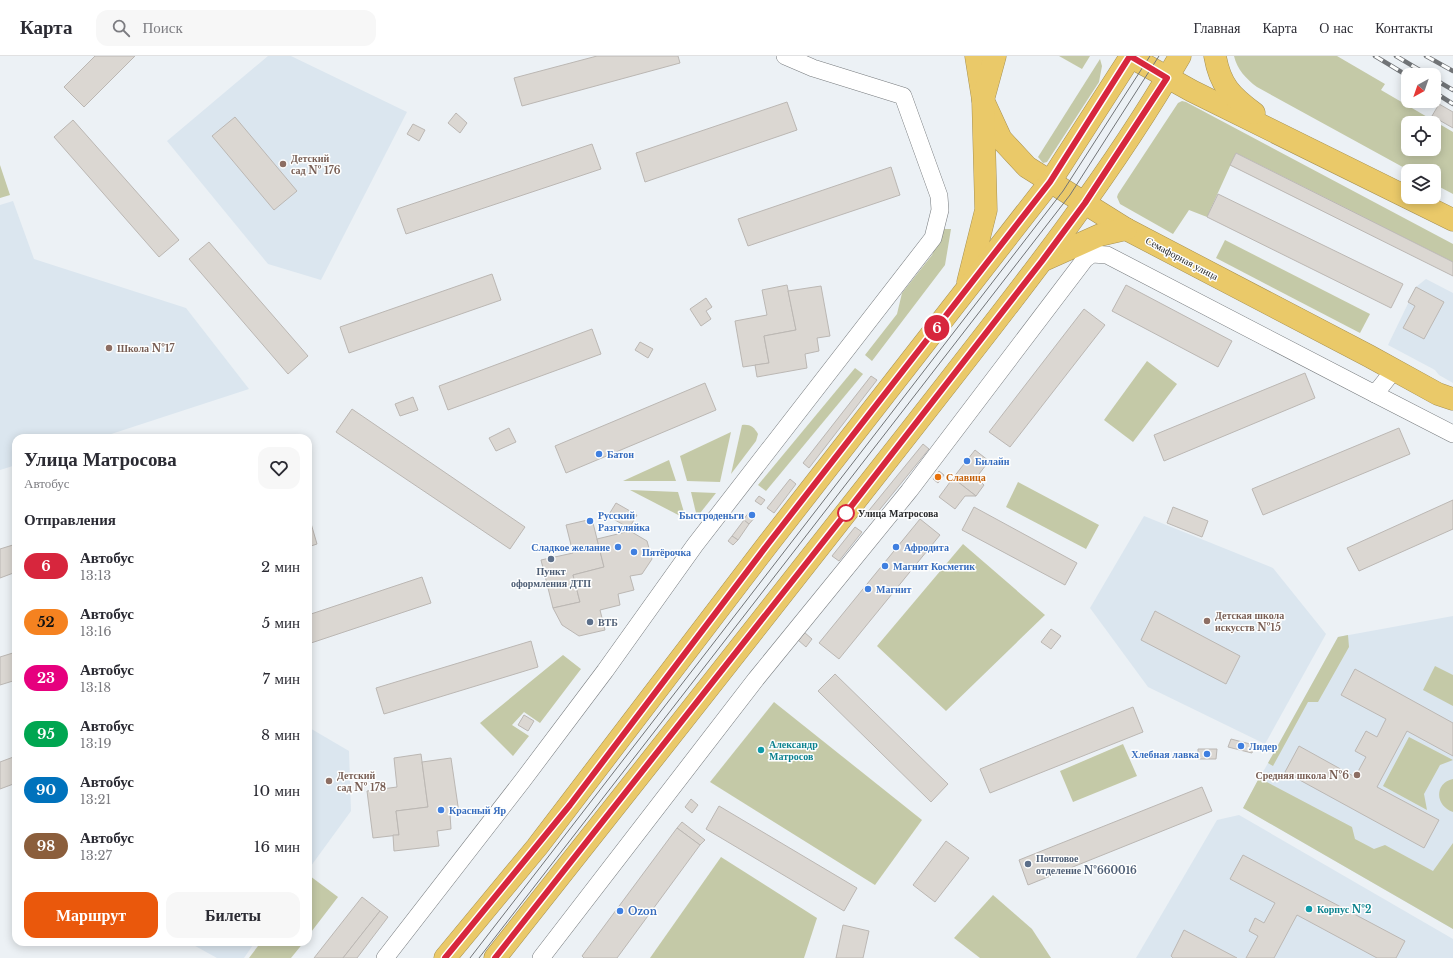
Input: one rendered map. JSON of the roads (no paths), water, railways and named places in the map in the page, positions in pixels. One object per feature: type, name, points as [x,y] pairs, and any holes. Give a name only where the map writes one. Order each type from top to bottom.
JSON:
[{"type":"highway","name":"Семафорная улица","points":[[976,56],[983,100],[1001,139],[1011,152],[1027,167],[1126,229],[1438,394],[1453,399]]},
{"type":"highway","points":[[966,291],[986,210],[983,100],[996,56]]},
{"type":"highway","points":[[445,958],[542,841],[768,544],[1050,182],[1130,56],[1167,78],[1453,220]]},
{"type":"highway","points":[[495,958],[846,513],[1042,261],[1085,203],[1180,56]]},
{"type":"highway","points":[[1216,56],[1218,72],[1234,98],[1287,137]]},
{"type":"highway","points":[[1042,261],[1100,235],[1126,229]]},
{"type":"street","points":[[385,958],[524,780],[605,671],[695,545],[933,238],[940,210],[939,196],[903,96],[813,68],[785,56]]},
{"type":"street","points":[[541,958],[756,679],[909,491],[1085,259],[1092,254],[1107,255],[1453,434]]},
{"type":"street","points":[[1375,394],[1394,370]]},
{"type":"tram line","points":[[470,958],[1063,191],[1150,56]]},
{"type":"tram line","points":[[479,958],[1070,195],[1159,56]]},
{"type":"railway","points":[[1375,56],[1401,72]]},
{"type":"railway","points":[[1396,56],[1416,68]]},
{"type":"railway","points":[[1426,56],[1453,71]]},
{"type":"railway","points":[[1441,83],[1453,90]]},
{"type":"railway","points":[[1441,96],[1453,104]]},
{"type":"place","name":"Детский сад № 176","points":[[283,164]]},
{"type":"place","name":"Школа №17","points":[[109,348]]},
{"type":"place","name":"Батон","points":[[599,454]]},
{"type":"place","name":"Билайн","points":[[967,461]]},
{"type":"place","name":"Славица","points":[[938,477]]},
{"type":"place","name":"Улица Матросова","points":[[846,513]]},
{"type":"place","name":"Быстроденьги","points":[[752,515]]},
{"type":"place","name":"Русский Разгуляйка","points":[[590,521]]},
{"type":"place","name":"Сладкое желание","points":[[618,547]]},
{"type":"place","name":"Афродита","points":[[896,547]]},
{"type":"place","name":"Пятёрочка","points":[[634,552]]},
{"type":"place","name":"Пункт оформления ДТП","points":[[551,559]]},
{"type":"place","name":"Магнит Косметик","points":[[885,566]]},
{"type":"place","name":"Магнит","points":[[868,589]]},
{"type":"place","name":"Детская школа искусств №15","points":[[1207,621]]},
{"type":"place","name":"ВТБ","points":[[590,622]]},
{"type":"place","name":"Лидер","points":[[1241,746]]},
{"type":"place","name":"Александр Матросов","points":[[761,750]]},
{"type":"place","name":"Хлебная лавка","points":[[1207,754]]},
{"type":"place","name":"Средняя школа №6","points":[[1357,775]]},
{"type":"place","name":"Детский сад № 178","points":[[329,781]]},
{"type":"place","name":"Красный Яр","points":[[441,810]]},
{"type":"place","name":"Почтовое отделение №660016","points":[[1028,864]]},
{"type":"place","name":"Корпус №2","points":[[1309,909]]},
{"type":"place","name":"Ozon","points":[[620,911]]}]
